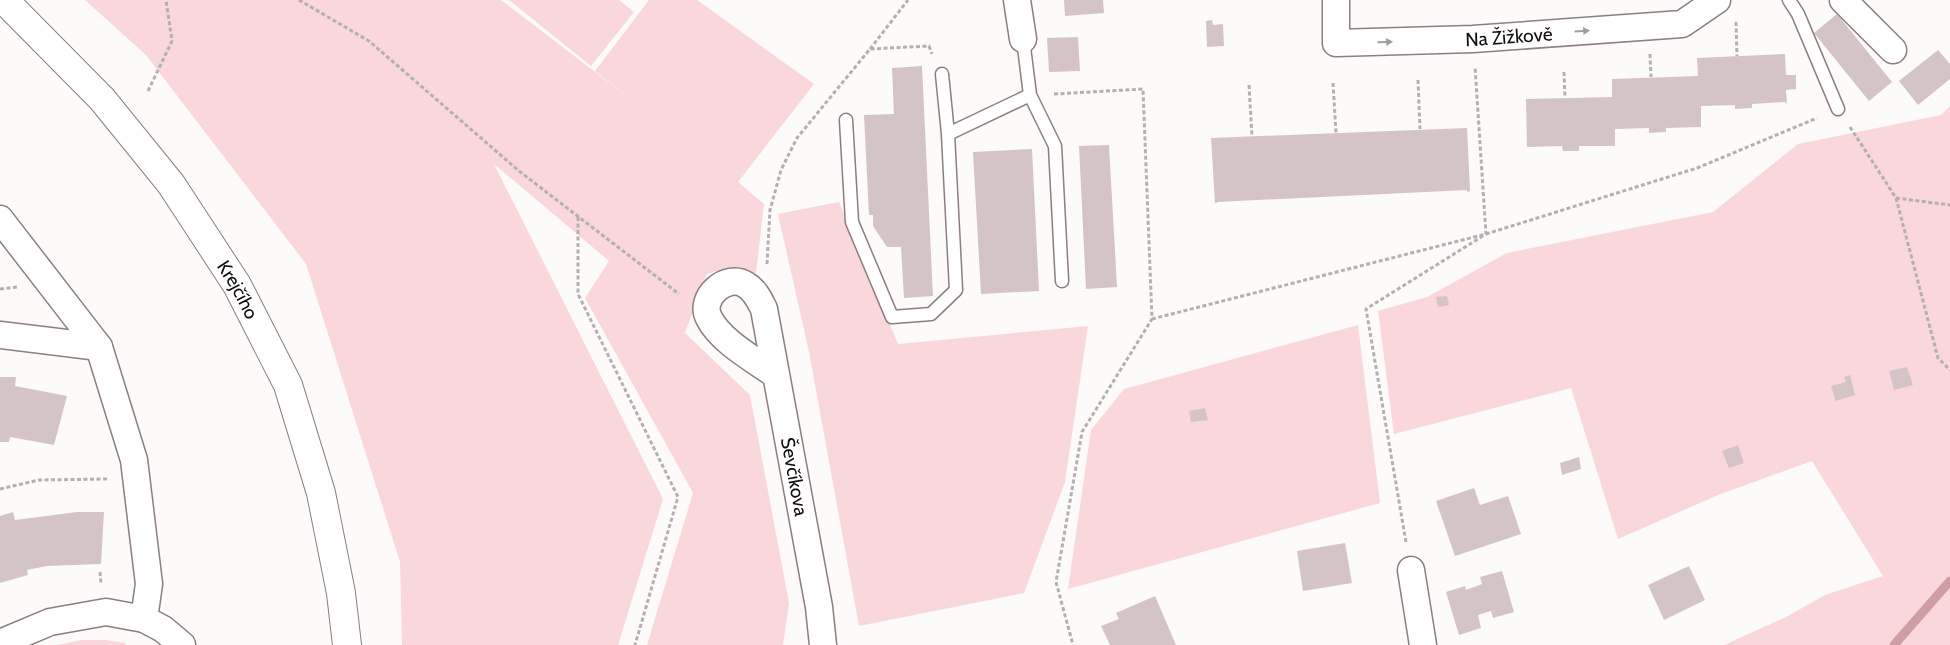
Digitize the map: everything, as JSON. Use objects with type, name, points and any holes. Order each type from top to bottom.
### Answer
[{"type":"street","name":"Krejčího","points":[[4,0],[102,98],[171,184],[237,284],[288,384],[318,484],[341,593],[347,645]]},
{"type":"street","points":[[1017,0],[1023,39]]},
{"type":"street","name":"Na Žižkově","points":[[1336,0],[1336,43],[1473,39],[1682,24],[1726,7]]},
{"type":"street","points":[[1843,0],[1893,50]]},
{"type":"street","points":[[0,219],[99,347],[134,460],[149,584],[144,619]]},
{"type":"street","points":[[764,309],[746,284],[735,281],[726,282],[712,294],[706,305],[707,316],[716,330],[776,375]]},
{"type":"street","name":"Ševčíkova","points":[[764,309],[818,607],[822,645]]},
{"type":"street","points":[[0,335],[99,347]]},
{"type":"street","points":[[1411,570],[1423,645]]},
{"type":"street","points":[[0,643],[50,622],[106,612],[144,619],[163,629],[182,645]]},
{"type":"lane","points":[[1789,0],[1798,14],[1838,109]]},
{"type":"lane","points":[[1023,39],[1030,95],[1055,146],[1062,281]]},
{"type":"lane","points":[[846,120],[852,222],[892,317],[932,314],[956,290],[948,134],[942,74]]},
{"type":"lane","points":[[948,134],[1030,95]]},
{"type":"path","points":[[148,91],[172,41],[166,0]]},
{"type":"path","points":[[299,0],[368,41],[519,170],[707,316]]},
{"type":"path","points":[[764,309],[770,210],[781,170],[797,138],[908,0]]},
{"type":"path","points":[[1726,7],[1736,56]]},
{"type":"path","points":[[1473,39],[1486,234]]},
{"type":"path","points":[[870,49],[929,46]]},
{"type":"path","points":[[1650,52],[1651,77]]},
{"type":"path","points":[[1564,72],[1566,98]]},
{"type":"path","points":[[1418,80],[1420,129]]},
{"type":"path","points":[[1333,83],[1336,133]]},
{"type":"path","points":[[1249,86],[1252,137]]},
{"type":"path","points":[[1030,95],[1142,89],[1152,319],[1082,432],[1056,582],[1073,645]]},
{"type":"path","points":[[1152,319],[1486,234],[1697,168],[1838,109],[1896,198],[1938,358],[1950,370]]},
{"type":"path","points":[[1896,198],[1950,205]]},
{"type":"path","points":[[578,216],[578,294],[678,497],[635,645]]},
{"type":"path","points":[[1411,570],[1366,309],[1486,234]]},
{"type":"path","points":[[0,489],[39,480],[111,479]]},
{"type":"shaded area","points":[[85,0],[501,0],[641,107],[595,71],[649,0],[697,0],[814,84],[738,182],[764,204],[756,273],[729,267],[707,274],[685,333],[750,395],[789,603],[783,645],[647,645],[693,493],[585,298],[609,261],[494,164],[663,499],[618,645],[402,645],[400,562],[306,264],[146,55]]},
{"type":"shaded area","points":[[509,0],[619,0],[634,12],[591,66]]},
{"type":"shaded area","points":[[1950,106],[1950,645],[1724,645],[1786,617],[1825,595],[1883,576],[1812,461],[1718,495],[1618,539],[1571,388],[1394,434],[1378,311],[1427,297],[1507,253],[1713,212],[1798,144],[1941,115]]},
{"type":"shaded area","points":[[839,202],[898,344],[1088,326],[1065,482],[1024,593],[859,626],[809,352],[778,214]]},
{"type":"shaded area","points":[[1358,325],[1380,503],[1068,589],[1091,430],[1124,389]]},
{"type":"shaded area","points":[[82,640],[105,640],[125,643],[126,645],[57,645]]},
{"type":"building","points":[[1064,0],[1103,0],[1104,13],[1065,16]]},
{"type":"building","points":[[1837,14],[1892,82],[1869,101],[1814,33]]},
{"type":"building","points":[[1212,20],[1213,25],[1223,24],[1224,46],[1207,47],[1206,21]]},
{"type":"building","points":[[1078,37],[1080,71],[1049,72],[1047,38]]},
{"type":"building","points":[[1938,50],[1950,64],[1950,79],[1918,105],[1899,81]]},
{"type":"building","points":[[1785,54],[1786,75],[1796,75],[1796,89],[1786,90],[1787,104],[1785,102],[1752,104],[1752,108],[1735,109],[1735,105],[1701,106],[1701,127],[1666,128],[1666,132],[1649,133],[1649,128],[1615,129],[1615,146],[1579,146],[1579,151],[1563,151],[1562,146],[1527,147],[1526,99],[1612,97],[1612,79],[1698,76],[1697,58]]},
{"type":"building","points":[[922,66],[933,296],[904,298],[901,247],[887,247],[873,226],[873,215],[869,215],[864,115],[894,114],[892,68]]},
{"type":"building","points":[[1467,128],[1470,191],[1467,192],[1467,190],[1215,203],[1211,138]]},
{"type":"building","points":[[1109,145],[1117,287],[1086,289],[1079,146]]},
{"type":"building","points":[[1032,149],[1039,291],[981,294],[973,152]]},
{"type":"building","points":[[1447,296],[1449,305],[1438,307],[1436,297]]},
{"type":"building","points":[[1907,367],[1913,385],[1894,390],[1889,371]]},
{"type":"building","points":[[1850,375],[1855,395],[1836,401],[1831,386],[1846,382],[1844,377]]},
{"type":"building","points":[[0,377],[16,377],[15,386],[67,396],[54,445],[10,437],[9,442],[0,442]]},
{"type":"building","points":[[1205,408],[1208,420],[1191,422],[1189,411]]},
{"type":"building","points":[[1738,445],[1744,463],[1729,468],[1722,451]]},
{"type":"building","points":[[1579,457],[1581,469],[1562,475],[1560,463]]},
{"type":"building","points":[[1474,488],[1480,505],[1508,496],[1521,534],[1455,556],[1436,501]]},
{"type":"building","points":[[13,512],[15,520],[77,512],[104,512],[101,564],[47,566],[27,570],[28,575],[0,583],[0,516]]},
{"type":"building","points":[[1345,543],[1352,583],[1303,591],[1297,551]]},
{"type":"building","points":[[1689,566],[1705,600],[1664,620],[1648,585]]},
{"type":"building","points":[[1502,571],[1514,612],[1493,618],[1491,611],[1478,615],[1481,628],[1459,635],[1446,592],[1465,586],[1466,590],[1482,584],[1480,577]]},
{"type":"building","points":[[1155,596],[1176,645],[1110,645],[1101,626],[1119,619],[1116,613]]},
{"type":"waterway","points":[[1894,645],[1950,581]]}]
